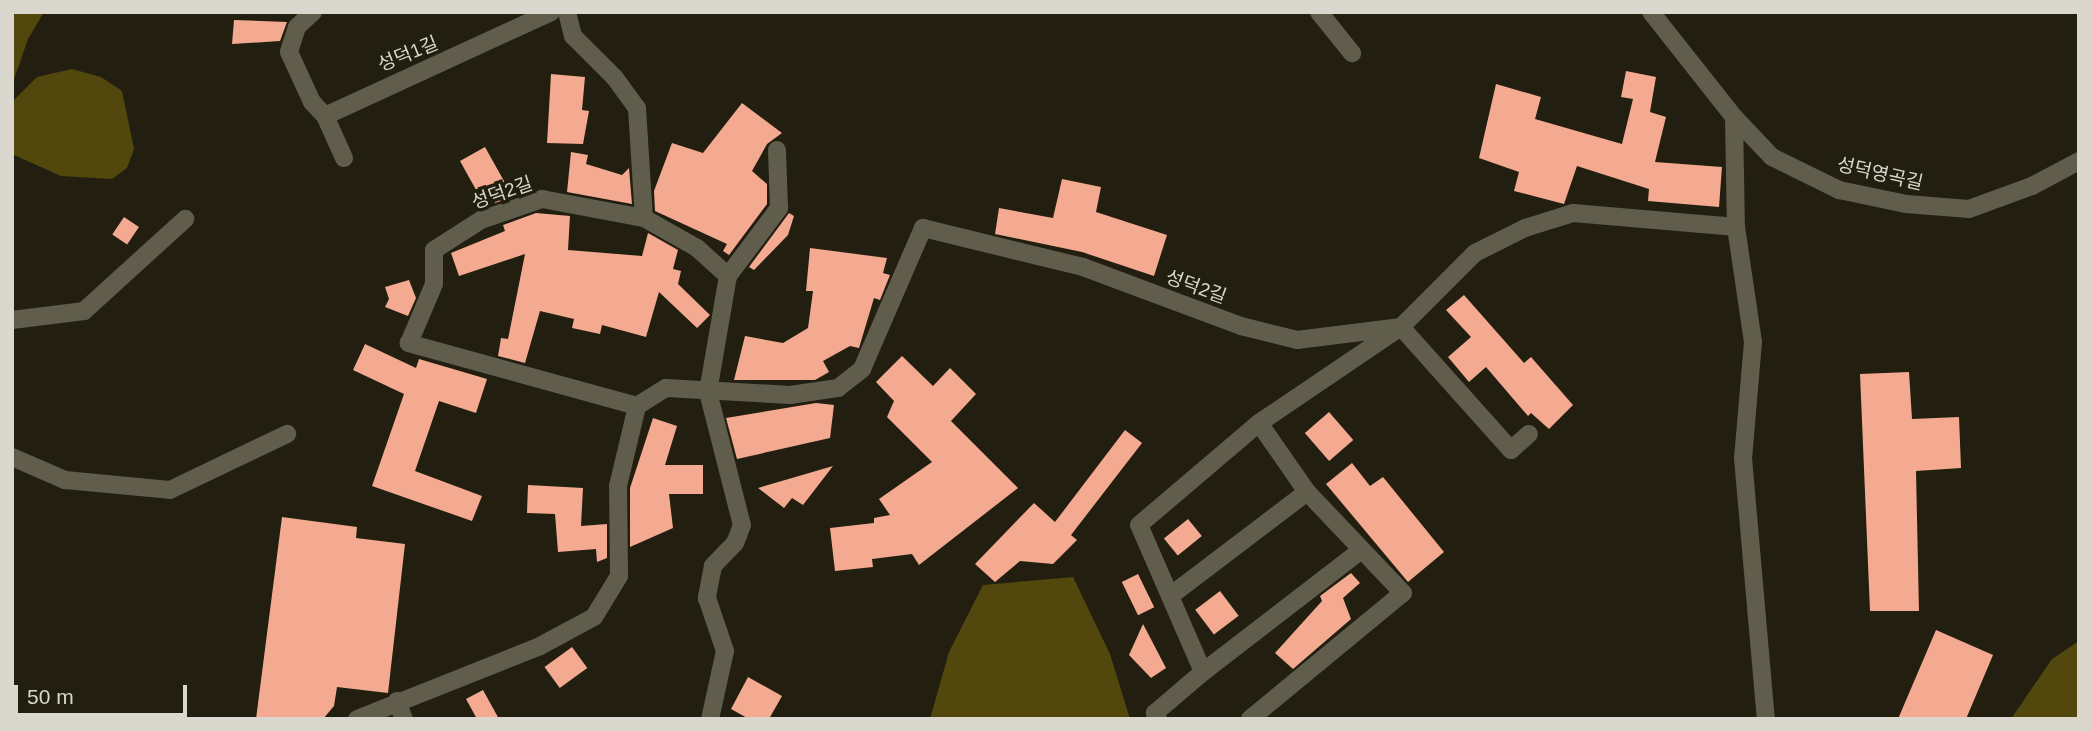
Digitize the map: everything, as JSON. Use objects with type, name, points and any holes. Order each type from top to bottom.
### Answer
[{"type":"street","points":[[313,12],[297,27],[289,52],[312,102],[325,116],[344,159]]},
{"type":"street","name":"성덕1길","points":[[325,116],[551,12]]},
{"type":"street","points":[[567,12],[573,36],[615,78],[637,108],[644,218]]},
{"type":"street","points":[[1319,12],[1352,52]]},
{"type":"street","name":"성덕영곡길","points":[[1651,12],[1734,117],[1772,157],[1839,190],[1906,204],[1969,209],[2032,186],[2079,161]]},
{"type":"street","points":[[1734,117],[1736,227],[1753,342],[1743,458],[1766,719]]},
{"type":"street","points":[[710,719],[724,651],[707,598],[713,566],[735,543],[742,525],[708,391],[727,276],[779,208],[777,150]]},
{"type":"street","name":"성덕2길","points":[[727,276],[697,248],[644,218],[542,199],[481,220],[434,250],[434,284],[409,343],[637,406],[666,388],[790,395],[838,388],[862,369],[923,228],[1083,267],[1241,326],[1297,340],[1401,327]]},
{"type":"street","points":[[1202,672],[1139,525],[1259,423],[1401,327],[1475,253],[1525,228],[1573,213],[1736,227]]},
{"type":"street","points":[[12,320],[84,311],[185,219]]},
{"type":"street","points":[[1401,327],[1511,450],[1530,434]]},
{"type":"street","points":[[357,719],[397,701],[477,673],[594,617],[619,576],[618,486],[637,406]]},
{"type":"street","points":[[1250,719],[1404,593],[1360,551],[1307,492],[1259,423]]},
{"type":"street","points":[[12,457],[65,480],[170,490],[287,435]]},
{"type":"street","points":[[1170,596],[1307,492]]},
{"type":"street","points":[[1158,719],[1155,713],[1202,672],[1360,551]]},
{"type":"street","points":[[389,719],[397,701]]},
{"type":"street","points":[[397,701],[404,719]]},
{"type":"shaded area","points":[[12,12],[44,12],[28,39],[12,85]]},
{"type":"shaded area","points":[[72,69],[101,77],[122,91],[134,149],[127,168],[112,179],[61,176],[14,155],[14,100],[37,77]]},
{"type":"shaded area","points":[[1073,577],[1110,654],[1130,719],[930,719],[949,652],[983,585]]},
{"type":"shaded area","points":[[2079,641],[2079,719],[2011,719],[2052,659]]},
{"type":"building","points":[[234,20],[287,22],[280,41],[232,44]]},
{"type":"building","points":[[1626,71],[1656,77],[1650,112],[1666,117],[1655,162],[1722,167],[1719,207],[1648,201],[1649,189],[1577,166],[1564,204],[1514,191],[1519,172],[1479,158],[1496,84],[1541,97],[1535,119],[1622,144],[1633,99],[1621,97]]},
{"type":"building","points":[[551,74],[585,77],[582,110],[589,111],[583,144],[547,143]]},
{"type":"building","points":[[742,103],[782,133],[767,144],[752,171],[767,184],[767,204],[729,255],[723,251],[727,244],[655,211],[654,191],[672,143],[703,153]]},
{"type":"building","points":[[485,147],[509,190],[524,185],[527,192],[495,203],[491,190],[480,197],[460,161]]},
{"type":"building","points":[[571,152],[588,155],[586,164],[622,175],[629,168],[632,204],[567,192]]},
{"type":"building","points":[[1062,179],[1101,187],[1096,212],[1167,235],[1154,276],[1082,252],[995,234],[999,208],[1053,218]]},
{"type":"building","points":[[536,213],[570,216],[568,250],[642,256],[648,233],[678,250],[673,269],[681,271],[678,284],[710,315],[697,328],[659,292],[646,337],[602,325],[600,334],[572,328],[574,319],[540,311],[525,363],[498,356],[501,338],[508,339],[525,254],[459,276],[451,253],[505,231],[503,225]]},
{"type":"building","points":[[789,213],[794,216],[788,235],[754,270],[749,267]]},
{"type":"building","points":[[124,217],[139,227],[127,244],[112,234]]},
{"type":"building","points":[[810,248],[887,258],[883,273],[890,275],[880,300],[874,298],[859,348],[850,346],[823,361],[829,372],[815,380],[734,380],[745,336],[783,343],[808,328],[813,291],[806,291]]},
{"type":"building","points":[[409,280],[416,298],[408,316],[385,307],[389,299],[385,287]]},
{"type":"building","points":[[1464,295],[1524,363],[1531,357],[1573,405],[1549,429],[1531,413],[1528,416],[1486,367],[1469,382],[1448,357],[1471,337],[1446,310]]},
{"type":"building","points":[[365,344],[416,368],[419,359],[487,379],[476,413],[439,401],[415,471],[482,496],[472,521],[372,486],[404,394],[353,370]]},
{"type":"building","points":[[902,356],[933,386],[950,368],[976,394],[951,421],[1018,488],[919,565],[912,554],[872,559],[873,567],[835,571],[830,528],[874,523],[874,518],[890,515],[879,499],[932,462],[887,417],[894,401],[876,382]]},
{"type":"building","points":[[1909,372],[1912,419],[1959,417],[1961,468],[1916,471],[1919,611],[1870,611],[1860,374]]},
{"type":"building","points":[[816,403],[834,405],[830,438],[737,459],[726,418]]},
{"type":"building","points":[[1329,412],[1353,440],[1329,461],[1305,433]]},
{"type":"building","points":[[653,418],[677,426],[665,465],[703,465],[703,494],[669,494],[673,528],[630,547],[630,488]]},
{"type":"building","points":[[1125,430],[1142,443],[1071,535],[1077,540],[1053,564],[1020,561],[995,582],[975,564],[1034,503],[1055,522]]},
{"type":"building","points":[[1352,463],[1370,486],[1383,477],[1444,552],[1408,582],[1326,484]]},
{"type":"building","points":[[833,466],[803,505],[792,498],[784,508],[758,488]]},
{"type":"building","points":[[528,485],[583,488],[581,526],[607,524],[607,558],[597,562],[596,549],[558,552],[555,514],[527,513]]},
{"type":"building","points":[[282,517],[357,527],[356,538],[405,544],[388,693],[337,687],[334,706],[323,719],[256,719]]},
{"type":"building","points":[[1188,519],[1202,536],[1178,556],[1164,539]]},
{"type":"building","points":[[1351,573],[1360,583],[1343,598],[1351,619],[1293,669],[1275,653],[1322,601],[1320,596]]},
{"type":"building","points":[[1138,574],[1154,607],[1138,615],[1122,582]]},
{"type":"building","points":[[1220,591],[1239,616],[1214,634],[1195,610]]},
{"type":"building","points":[[1143,624],[1166,668],[1151,678],[1129,655]]},
{"type":"building","points":[[1936,630],[1993,655],[1966,719],[1898,719]]},
{"type":"building","points":[[572,647],[587,668],[560,688],[544,667]]},
{"type":"building","points":[[748,677],[782,696],[769,719],[749,719],[731,709]]},
{"type":"building","points":[[483,690],[499,719],[477,719],[466,699]]}]
